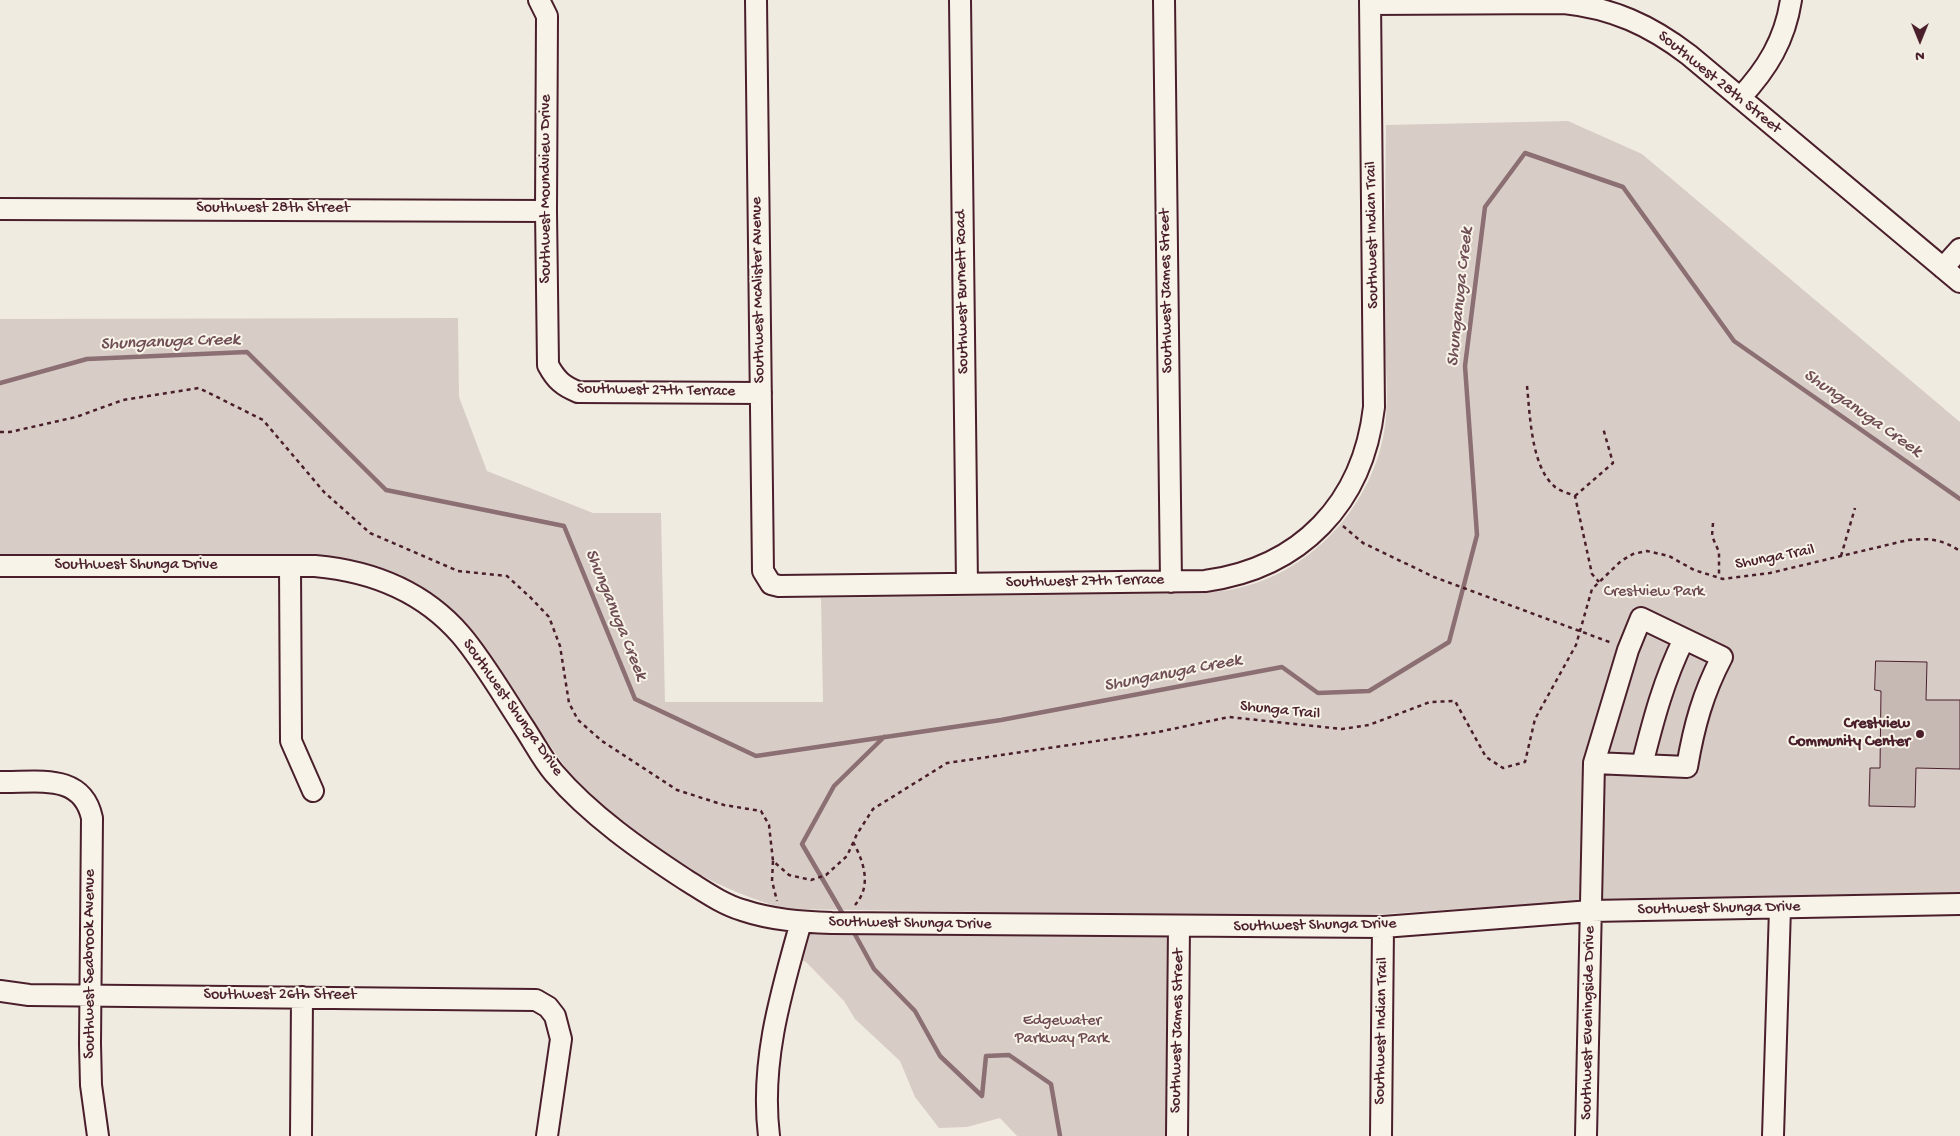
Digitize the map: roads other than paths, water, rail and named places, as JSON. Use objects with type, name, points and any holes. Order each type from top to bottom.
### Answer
[{"type":"street","name":"Southwest Moundview Drive","points":[[540,0],[547,16],[546,211],[548,365],[555,378]]},
{"type":"street","name":"Southwest McAlister Avenue","points":[[756,0],[763,571],[766,580]]},
{"type":"street","name":"Southwest Burnett Road","points":[[960,0],[966,584]]},
{"type":"street","name":"Southwest James Street","points":[[1164,0],[1171,582]]},
{"type":"street","points":[[1740,98],[1759,78],[1774,54],[1784,29],[1791,0]]},
{"type":"street","name":"Southwest 28th Street","points":[[1370,2],[1593,3],[1637,21],[1664,36],[1960,282]]},
{"type":"street","name":"Southwest Indian Trail","points":[[1360,468],[1372,427],[1374,407],[1370,2]]},
{"type":"street","name":"Southwest 28th Street","points":[[0,209],[546,211]]},
{"type":"street","points":[[1944,268],[1960,249]]},
{"type":"street","name":"Southwest 27th Terrace","points":[[555,378],[565,387],[578,392],[760,393]]},
{"type":"street","name":"Southwest 27th Terrace","points":[[766,580],[779,586],[1205,581],[1254,570],[1298,546],[1330,516],[1344,498],[1360,468]]},
{"type":"street","name":"Southwest Shunga Drive","points":[[0,566],[290,566],[340,568],[366,574],[393,584],[418,598],[441,615],[462,636],[554,773],[588,805],[663,864],[728,905],[771,918],[801,922],[1382,926],[1591,911],[1960,904]]},
{"type":"street","points":[[290,566],[292,741],[313,791]]},
{"type":"street","name":"Southwest Eveningside Drive","points":[[1586,1136],[1594,763],[1628,650],[1641,618],[1684,639]]},
{"type":"street","points":[[1594,763],[1687,767],[1692,737],[1706,689],[1722,657],[1684,639],[1672,662],[1660,696],[1642,765]]},
{"type":"street","name":"Southwest Seabrook Avenue","points":[[0,782],[57,783],[69,786],[82,795],[90,808],[92,818],[91,1085],[98,1136]]},
{"type":"street","points":[[1773,1136],[1780,908]]},
{"type":"street","points":[[769,1136],[767,1092],[772,1032],[801,922]]},
{"type":"street","name":"Southwest James Street","points":[[1177,1136],[1178,926]]},
{"type":"street","name":"Southwest Indian Trail","points":[[1381,1136],[1382,926]]},
{"type":"street","name":"Southwest 26th Street","points":[[0,991],[29,994],[90,995],[529,998],[542,1003],[555,1016],[561,1040],[547,1136]]},
{"type":"street","points":[[301,1136],[302,997]]},
{"type":"waterway","name":"Shunganuga Creek","points":[[0,383],[87,359],[247,352],[386,490],[564,526],[635,699],[756,756],[1001,720],[1282,667],[1318,693],[1369,691],[1449,642],[1477,535],[1465,366],[1485,207],[1525,153],[1623,187],[1734,341],[1960,499]]},
{"type":"waterway","points":[[844,916],[802,844],[834,786],[884,737]]},
{"type":"waterway","points":[[852,929],[874,969],[915,1011],[940,1056],[982,1096],[986,1056],[1009,1055],[1051,1084],[1060,1136]]},
{"type":"place","name":"Crestview Community Center","points":[[1920,734]]},
{"type":"park label","name":"Crestview Park","points":[[1654,593]]},
{"type":"park label","name":"Edgewater Parkway Park","points":[[1062,1031]]}]
